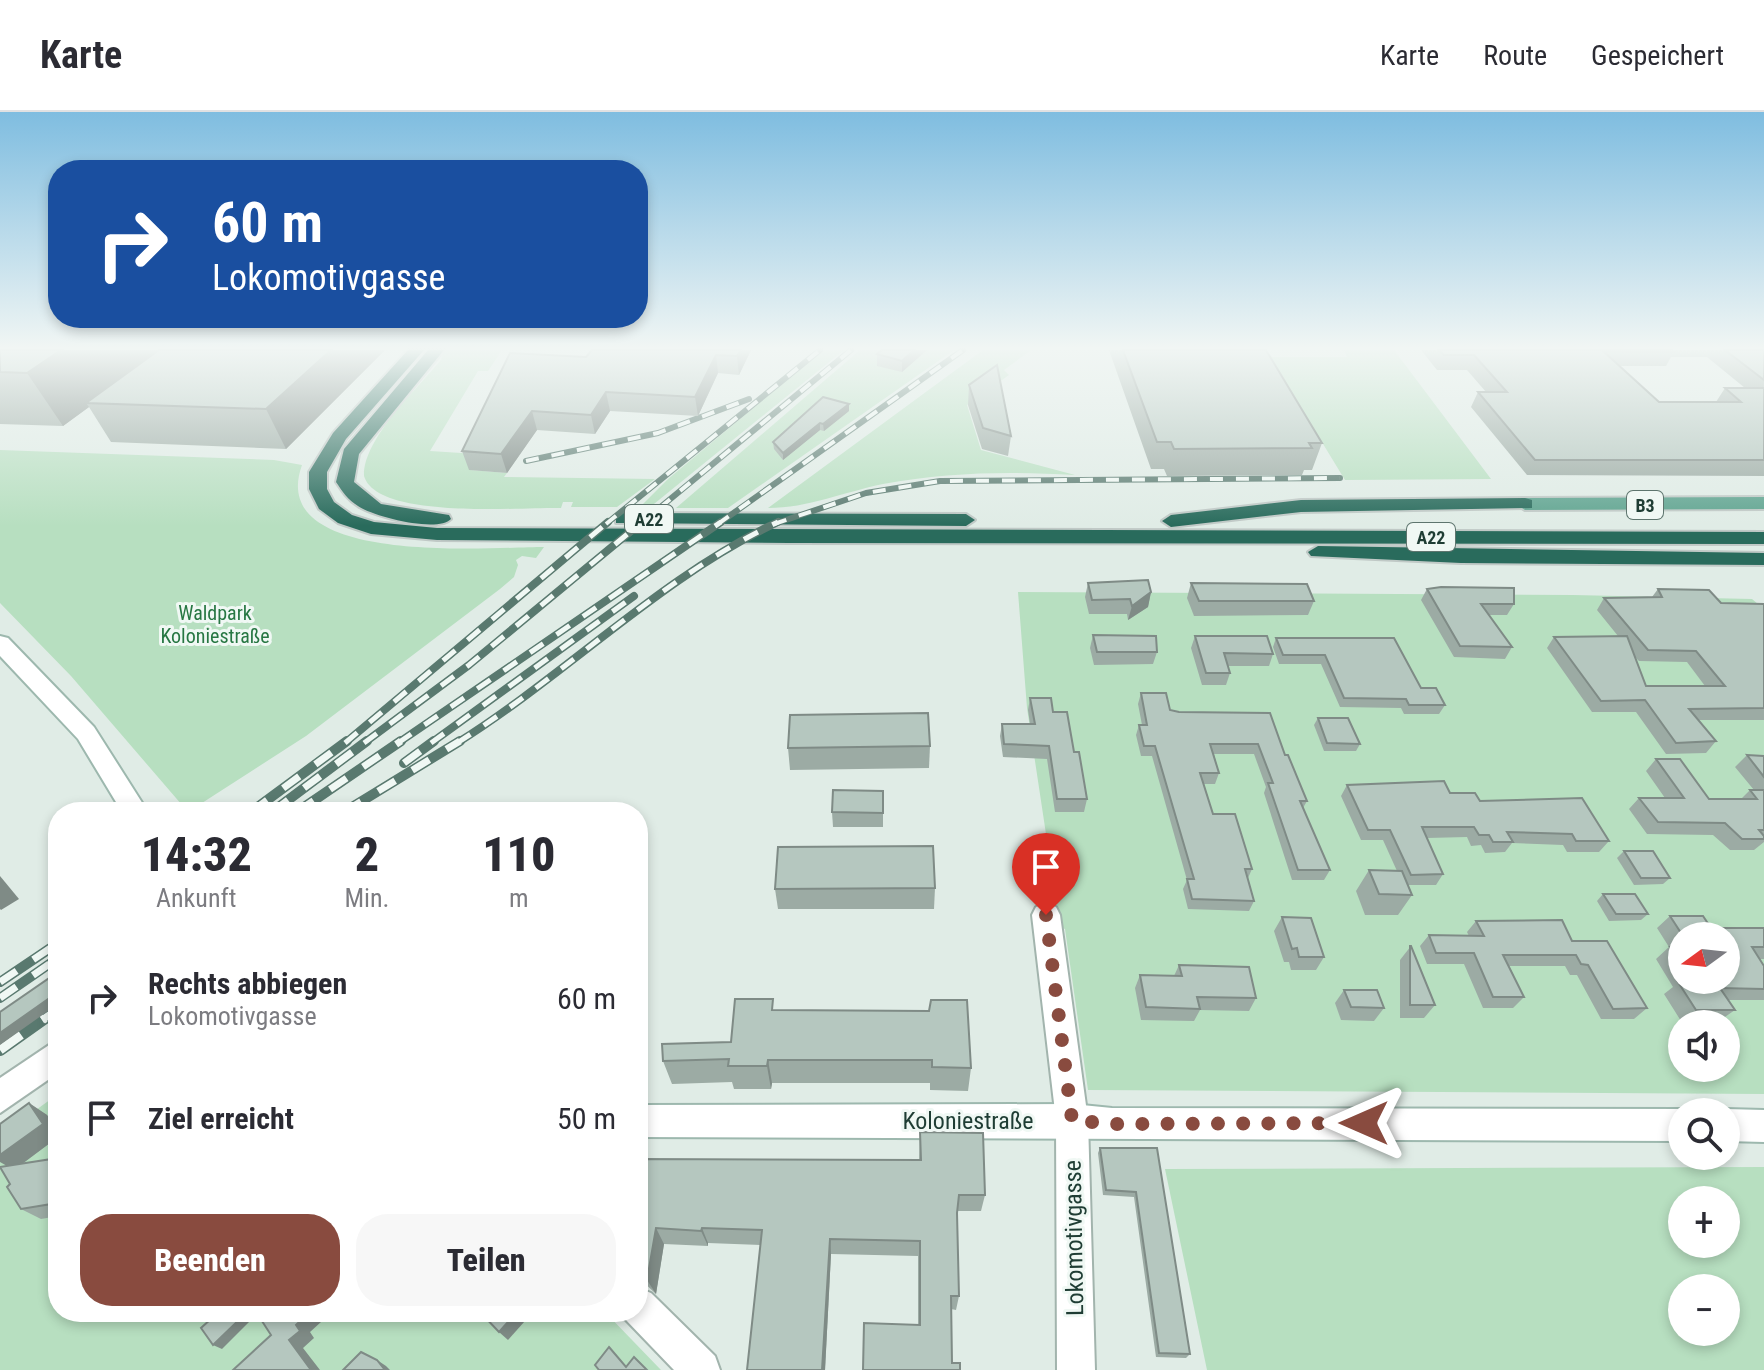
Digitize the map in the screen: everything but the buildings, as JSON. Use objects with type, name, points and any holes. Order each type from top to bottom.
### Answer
[{"type":"highway","name":"A22","points":[[364,409],[339,437],[318,472],[318,489],[326,505],[345,519],[371,528],[453,535],[1764,523]]},
{"type":"highway","name":"A22","points":[[387,409],[350,453],[345,482],[365,505],[413,517],[1764,538]]},
{"type":"highway","points":[[1168,529],[1301,506],[1525,504]]},
{"type":"highway","points":[[1168,529],[1237,546],[1389,555],[1764,559]]},
{"type":"main road","name":"B3","points":[[1525,504],[1764,503]]},
{"type":"street","points":[[0,643],[86,733],[129,802]]},
{"type":"street","name":"Lokomotivgasse","points":[[1046,915],[1072,1120],[1076,1370]]},
{"type":"street","points":[[0,1097],[48,1061]]},
{"type":"street","name":"Koloniestraße","points":[[648,1121],[1072,1120],[1112,1124],[1668,1125]]},
{"type":"street","points":[[1740,1125],[1764,1126]]},
{"type":"street","points":[[648,1316],[701,1370]]},
{"type":"green space","points":[[398,409],[455,409],[430,451],[477,454],[470,470],[507,473],[504,477],[655,479],[617,507],[571,507],[573,502],[563,502],[561,508],[452,508],[395,499],[375,490],[364,476],[372,446]]},
{"type":"green space","points":[[752,409],[772,409],[649,508],[639,508],[668,479]]},
{"type":"green space","points":[[792,409],[870,409],[728,508],[676,508]]},
{"type":"green space","points":[[903,409],[968,409],[981,450],[1075,475],[1003,473],[931,477],[883,484],[797,505],[768,508]]},
{"type":"green space","points":[[1302,409],[1438,409],[1491,479],[1345,480]]},
{"type":"green space","name":"Waldpark Koloniestraße","points":[[0,450],[274,460],[302,465],[300,498],[317,521],[348,536],[434,548],[544,547],[536,558],[522,556],[516,560],[518,565],[514,577],[500,589],[306,736],[204,802],[179,802],[71,676],[0,603]]},
{"type":"green space","points":[[1018,592],[1752,599],[1764,609],[1764,1094],[1088,1090],[1065,929],[1060,927],[1027,708]]},
{"type":"green space","points":[[48,1101],[48,1322],[615,1322],[661,1370],[0,1370],[0,1136]]},
{"type":"green space","points":[[1668,1167],[1668,1170],[1740,1170],[1740,1167],[1764,1167],[1764,1370],[1207,1370],[1165,1169]]},
{"type":"railway","points":[[526,461],[658,433],[723,409]]},
{"type":"railway","points":[[606,524],[748,409]]},
{"type":"railway","points":[[640,524],[780,409]]},
{"type":"railway","points":[[718,524],[880,409]]},
{"type":"railway","points":[[774,524],[866,493],[940,481],[1340,478]]},
{"type":"railway","points":[[345,743],[608,522]]},
{"type":"railway","points":[[364,743],[469,665],[642,522]]},
{"type":"railway","points":[[398,743],[721,522]]},
{"type":"railway","points":[[774,524],[778,522]]},
{"type":"railway","points":[[457,743],[694,570],[774,524]]},
{"type":"railway","points":[[431,743],[634,596]]},
{"type":"railway","points":[[265,802],[347,741]]},
{"type":"railway","points":[[285,802],[367,741]]},
{"type":"railway","points":[[312,802],[401,741]]},
{"type":"railway","points":[[404,763],[434,741]]},
{"type":"railway","points":[[360,802],[460,741]]},
{"type":"railway","points":[[0,982],[48,950]]},
{"type":"railway","points":[[0,998],[48,965]]},
{"type":"railway","points":[[42,1020],[48,1016]]},
{"type":"railway","points":[[0,1050],[45,1018]]},
{"type":"route","points":[[1046,915],[1072,1120],[1112,1124],[1364,1123]]}]
